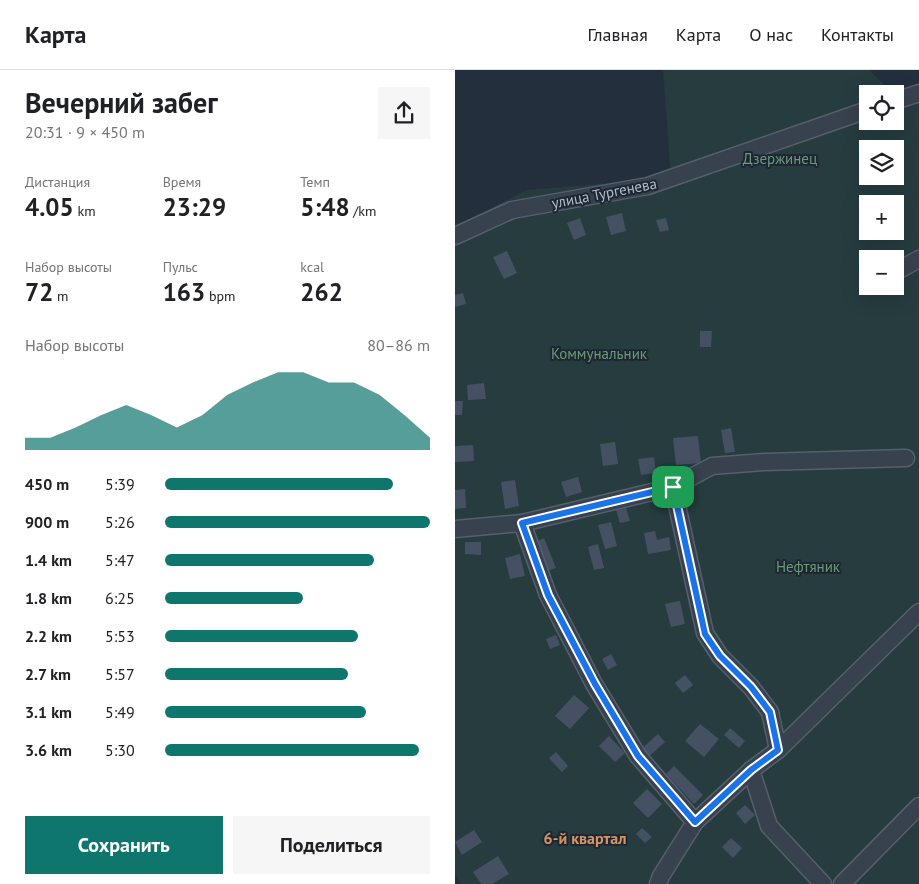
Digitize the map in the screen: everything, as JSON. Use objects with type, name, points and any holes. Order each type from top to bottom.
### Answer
[{"type":"street","points":[[904,98],[919,93]]},
{"type":"street","name":"улица Тургенева","points":[[455,236],[512,210],[648,186],[859,113]]},
{"type":"street","points":[[904,268],[919,260]]},
{"type":"street","points":[[455,529],[522,523],[673,487],[712,466],[764,462],[906,458]]},
{"type":"street","points":[[673,487],[705,634],[720,656],[751,687],[770,712],[778,750]]},
{"type":"street","points":[[522,523],[548,595],[595,684],[638,756],[695,822]]},
{"type":"street","points":[[658,884],[661,876],[695,822],[751,770],[778,750],[919,612]]},
{"type":"street","points":[[751,770],[769,826],[823,884]]},
{"type":"street","points":[[842,884],[919,806]]},
{"type":"green space","points":[[663,70],[869,70],[885,85],[859,85],[859,130],[904,130],[904,96],[919,100],[919,884],[461,884],[455,873],[455,226],[527,190],[671,178]]},
{"type":"building","points":[[622,213],[626,231],[611,235],[606,217]]},
{"type":"building","points":[[580,218],[586,235],[574,240],[567,223]]},
{"type":"building","points":[[666,218],[669,230],[660,232],[656,220]]},
{"type":"building","points":[[507,251],[517,273],[504,279],[493,257]]},
{"type":"building","points":[[463,293],[466,304],[455,307],[455,295]]},
{"type":"building","points":[[700,331],[712,331],[711,347],[700,347]]},
{"type":"building","points":[[484,383],[486,399],[468,400],[467,385]]},
{"type":"building","points":[[455,401],[463,401],[462,415],[455,415]]},
{"type":"building","points":[[731,428],[735,452],[725,453],[721,430]]},
{"type":"building","points":[[698,436],[701,463],[676,465],[673,438]]},
{"type":"building","points":[[615,442],[618,464],[603,466],[600,444]]},
{"type":"building","points":[[473,445],[474,461],[455,462],[455,446]]},
{"type":"building","points":[[654,457],[656,473],[641,475],[638,459]]},
{"type":"building","points":[[578,477],[582,492],[566,497],[561,482]]},
{"type":"building","points":[[515,480],[519,506],[505,509],[501,482]]},
{"type":"building","points":[[465,489],[466,508],[455,509],[455,490]]},
{"type":"building","points":[[626,508],[630,521],[620,523],[616,510]]},
{"type":"building","points":[[611,522],[617,546],[605,549],[598,525]]},
{"type":"building","points":[[655,531],[657,540],[669,537],[671,550],[648,554],[644,533]]},
{"type":"building","points":[[544,538],[556,568],[545,572],[533,543]]},
{"type":"building","points":[[465,542],[481,542],[481,555],[465,554]]},
{"type":"building","points":[[598,544],[604,568],[594,570],[588,547]]},
{"type":"building","points":[[520,554],[525,576],[510,579],[505,558]]},
{"type":"building","points":[[680,601],[685,624],[671,627],[665,604]]},
{"type":"building","points":[[556,635],[560,645],[550,649],[546,639]]},
{"type":"building","points":[[611,654],[617,665],[608,670],[602,659]]},
{"type":"building","points":[[685,675],[693,685],[683,693],[675,683]]},
{"type":"building","points":[[574,695],[589,708],[570,729],[555,716]]},
{"type":"building","points":[[700,724],[719,739],[704,757],[685,741]]},
{"type":"building","points":[[730,728],[745,741],[739,748],[724,735]]},
{"type":"building","points":[[658,734],[665,742],[646,759],[639,751]]},
{"type":"building","points":[[609,736],[625,753],[615,762],[599,746]]},
{"type":"building","points":[[556,752],[568,766],[562,772],[549,758]]},
{"type":"building","points":[[674,766],[703,795],[694,804],[666,774]]},
{"type":"building","points":[[647,789],[662,804],[648,818],[633,803]]},
{"type":"building","points":[[745,805],[755,815],[745,824],[736,813]]},
{"type":"building","points":[[642,828],[652,837],[645,843],[636,834]]},
{"type":"building","points":[[474,830],[482,842],[462,855],[455,842]]},
{"type":"building","points":[[731,838],[742,848],[733,858],[722,847]]},
{"type":"building","points":[[498,856],[509,874],[492,884],[481,884],[473,872]]},
{"type":"district","name":"6-й квартал","points":[[585,838]]},
{"type":"route","points":[[673,487],[705,634],[720,656],[751,687],[770,712],[778,750],[751,770],[695,822],[638,756],[595,684],[548,595],[522,523],[673,487]]},
{"type":"park label","name":"Дзержинец","points":[[780,158]]},
{"type":"park label","name":"Коммунальник","points":[[599,353]]},
{"type":"park label","name":"Нефтяник","points":[[808,566]]}]
